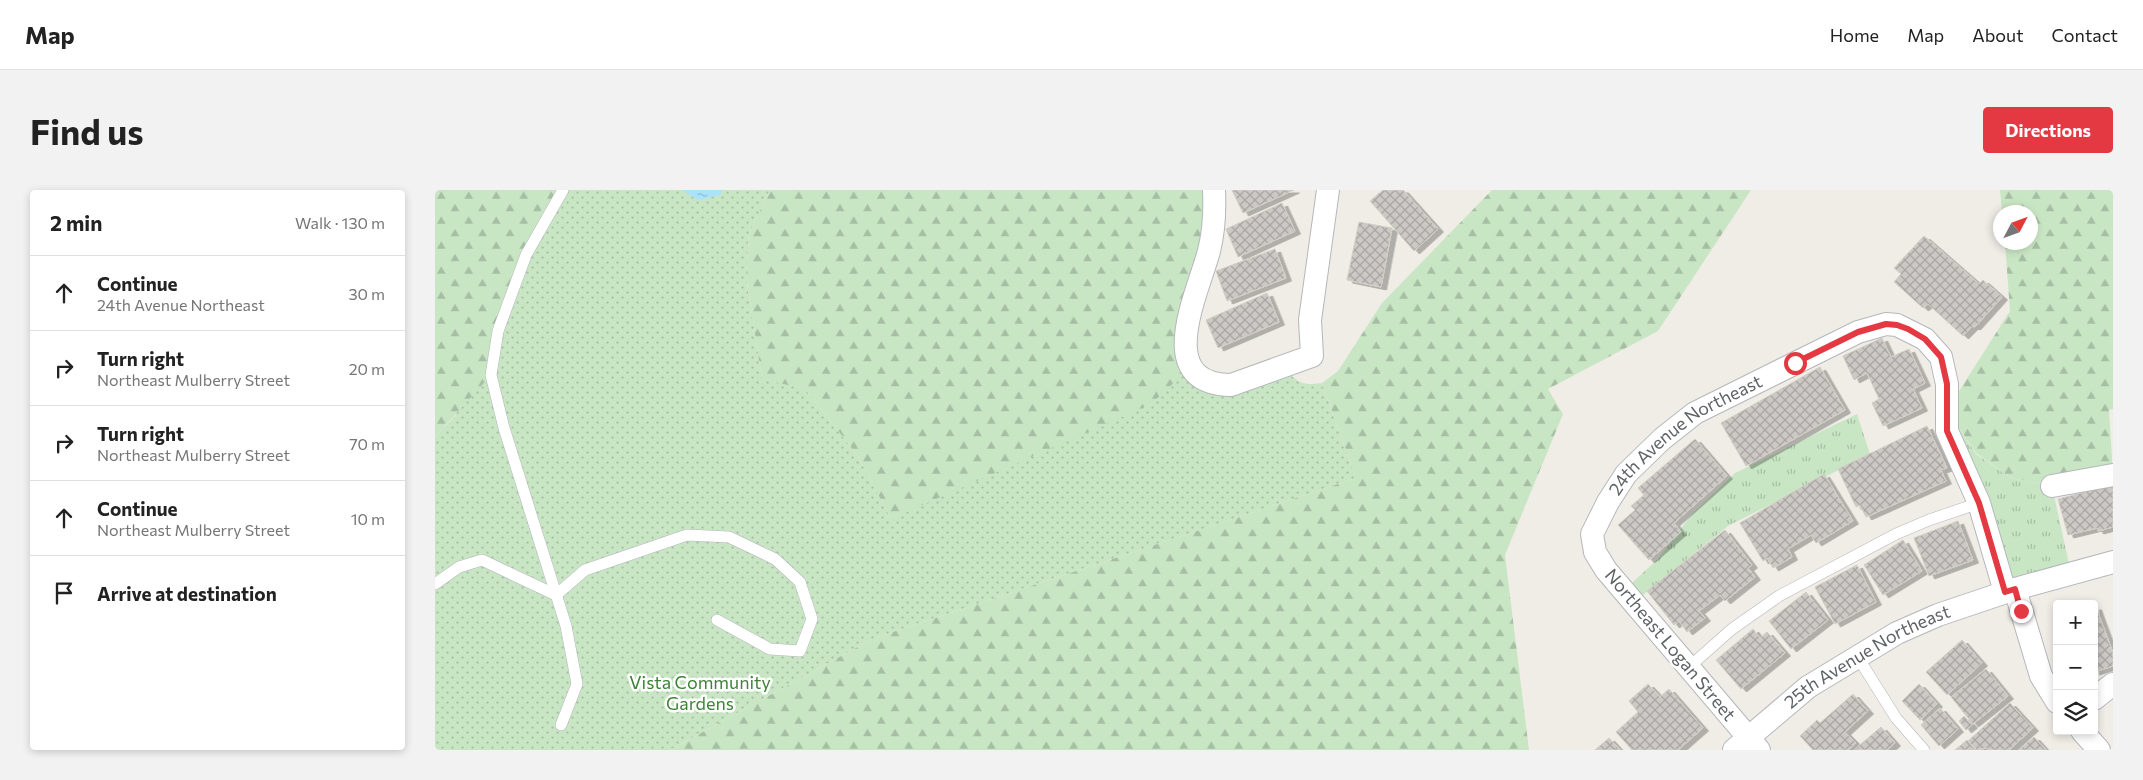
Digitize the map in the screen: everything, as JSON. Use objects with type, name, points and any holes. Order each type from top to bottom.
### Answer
[{"type":"street","points":[[1214,190],[1216,215],[1209,251],[1191,305],[1184,348],[1195,371],[1206,380],[1218,385],[1231,385],[1312,356],[1310,320],[1327,190]]},
{"type":"street","name":"24th Avenue Northeast","points":[[1592,534],[1608,502],[1626,474],[1662,439],[1695,413],[1858,332],[1886,324],[1908,329],[1925,339],[1941,357],[1947,384],[1947,431],[1979,503]]},
{"type":"street","points":[[2052,486],[2113,475]]},
{"type":"street","points":[[1979,503],[2041,676],[2053,696]]},
{"type":"street","name":"Northeast Logan Street","points":[[1592,534],[1595,552],[1606,570],[1688,668],[1747,746]]},
{"type":"street","name":"25th Avenue Northeast","points":[[1747,746],[1808,687],[1897,633],[1938,615],[2010,591],[2113,562]]},
{"type":"street","points":[[2098,696],[2113,684]]},
{"type":"street","points":[[2086,735],[2099,750]]},
{"type":"lane","points":[[561,725],[577,684],[566,626],[504,428],[491,375],[498,331],[525,255],[563,190]]},
{"type":"lane","points":[[1688,668],[1732,630],[1779,596],[1896,534],[1929,520],[1979,503]]},
{"type":"lane","points":[[556,595],[585,570],[687,534],[729,538],[775,559],[800,582],[812,619],[800,651],[770,649],[717,620]]},
{"type":"lane","points":[[435,584],[459,566],[482,560],[556,595]]},
{"type":"lane","points":[[1857,656],[1896,718],[1924,750]]},
{"type":"green space","points":[[435,190],[563,190],[525,255],[491,375],[435,437]]},
{"type":"green space","name":"Vista Community Gardens","points":[[563,190],[770,190],[749,234],[746,276],[762,378],[805,389],[858,456],[891,519],[1188,361],[1206,379],[1290,374],[1297,380],[1305,383],[1322,383],[1356,478],[872,639],[670,750],[435,750],[435,437],[455,416],[526,255]]},
{"type":"green space","points":[[770,190],[1214,190],[1188,361],[1180,377],[1151,404],[891,519],[858,456],[805,389],[762,379],[746,276],[749,234]]},
{"type":"green space","points":[[1492,190],[1751,190],[1658,331],[1548,389],[1563,414],[1505,555],[1529,750],[670,750],[872,639],[1356,478],[1322,383],[1338,371],[1382,303]]},
{"type":"green space","points":[[2000,190],[2113,190],[2113,409],[2109,410],[2113,475],[2052,486],[2011,478],[1976,453],[1947,410],[2010,311],[2006,250],[2038,250],[2038,205],[2001,205]]},
{"type":"green space","points":[[1947,410],[1976,454],[2011,478],[2052,486],[2071,573],[2015,589]]},
{"type":"green space","points":[[1857,414],[1870,454],[1728,526],[1633,603],[1623,591],[1658,559],[1692,514],[1735,473]]},
{"type":"water","points":[[682,190],[723,190],[720,195],[698,200]]},
{"type":"building","points":[[1232,190],[1294,190],[1243,213]]},
{"type":"building","points":[[1383,190],[1403,190],[1438,229],[1414,251],[1370,201]]},
{"type":"building","points":[[1282,203],[1295,231],[1238,257],[1226,229]]},
{"type":"building","points":[[1359,222],[1392,228],[1381,287],[1347,280]]},
{"type":"building","points":[[1924,236],[1979,284],[1983,280],[2002,297],[1975,327],[1973,326],[1963,336],[1928,304],[1923,308],[1894,282],[1901,274],[1894,268]]},
{"type":"building","points":[[1275,249],[1286,278],[1227,301],[1216,271]]},
{"type":"building","points":[[1267,293],[1279,322],[1218,348],[1206,320]]},
{"type":"building","points":[[1882,338],[1891,357],[1909,349],[1925,383],[1913,389],[1922,408],[1883,426],[1872,403],[1879,399],[1867,373],[1854,380],[1843,356]]},
{"type":"building","points":[[1820,367],[1845,410],[1746,466],[1721,423]]},
{"type":"building","points":[[1927,426],[1947,468],[1941,470],[1946,481],[1866,517],[1860,505],[1856,507],[1838,469]]},
{"type":"building","points":[[1695,439],[1727,476],[1674,523],[1681,532],[1649,560],[1618,525],[1635,510],[1631,506],[1644,495],[1638,488]]},
{"type":"building","points":[[1824,474],[1853,521],[1816,543],[1811,535],[1788,549],[1792,557],[1773,568],[1767,558],[1763,561],[1740,523]]},
{"type":"building","points":[[2113,485],[2113,527],[2098,531],[2097,528],[2068,535],[2058,499]]},
{"type":"building","points":[[1958,521],[1973,560],[1929,576],[1914,538]]},
{"type":"building","points":[[1725,530],[1752,565],[1748,568],[1755,577],[1725,601],[1720,595],[1699,611],[1705,618],[1687,632],[1679,621],[1674,625],[1647,591]]},
{"type":"building","points":[[1903,540],[1922,571],[1883,595],[1864,565]]},
{"type":"building","points":[[1857,565],[1876,602],[1835,624],[1815,587]]},
{"type":"building","points":[[1806,592],[1828,620],[1791,649],[1769,621]]},
{"type":"building","points":[[2098,612],[2113,653],[2113,666],[2098,671]]},
{"type":"building","points":[[1753,629],[1760,638],[1767,632],[1785,653],[1741,689],[1716,660]]},
{"type":"building","points":[[1962,640],[1982,663],[1947,695],[1926,672]]},
{"type":"building","points":[[1986,669],[2008,696],[1973,724],[1951,697]]},
{"type":"building","points":[[1648,684],[1660,697],[1669,689],[1703,728],[1678,750],[1632,750],[1616,732],[1638,712],[1629,701]]},
{"type":"building","points":[[1919,684],[1937,704],[1920,720],[1902,701]]},
{"type":"building","points":[[1853,694],[1868,711],[1845,732],[1856,743],[1848,750],[1813,750],[1800,736],[1817,720],[1820,723]]},
{"type":"building","points":[[2010,703],[2033,728],[2009,750],[1988,750],[1986,748],[1977,750],[1968,741]]},
{"type":"building","points":[[1940,708],[1958,729],[1939,746],[1921,725]]},
{"type":"building","points":[[1964,716],[1972,725],[1966,730],[1959,721]]},
{"type":"building","points":[[1881,727],[1895,743],[1887,750],[1854,750]]},
{"type":"building","points":[[2034,737],[2046,750],[2019,750]]},
{"type":"building","points":[[1609,738],[1620,750],[1595,750]]},
{"type":"building","points":[[1967,740],[1975,750],[1955,750]]},
{"type":"route","points":[[1795,363],[1858,332],[1886,324],[1908,329],[1925,339],[1941,357],[1947,384],[1947,431],[1979,503],[2005,592],[2015,589],[2021,611]]}]
